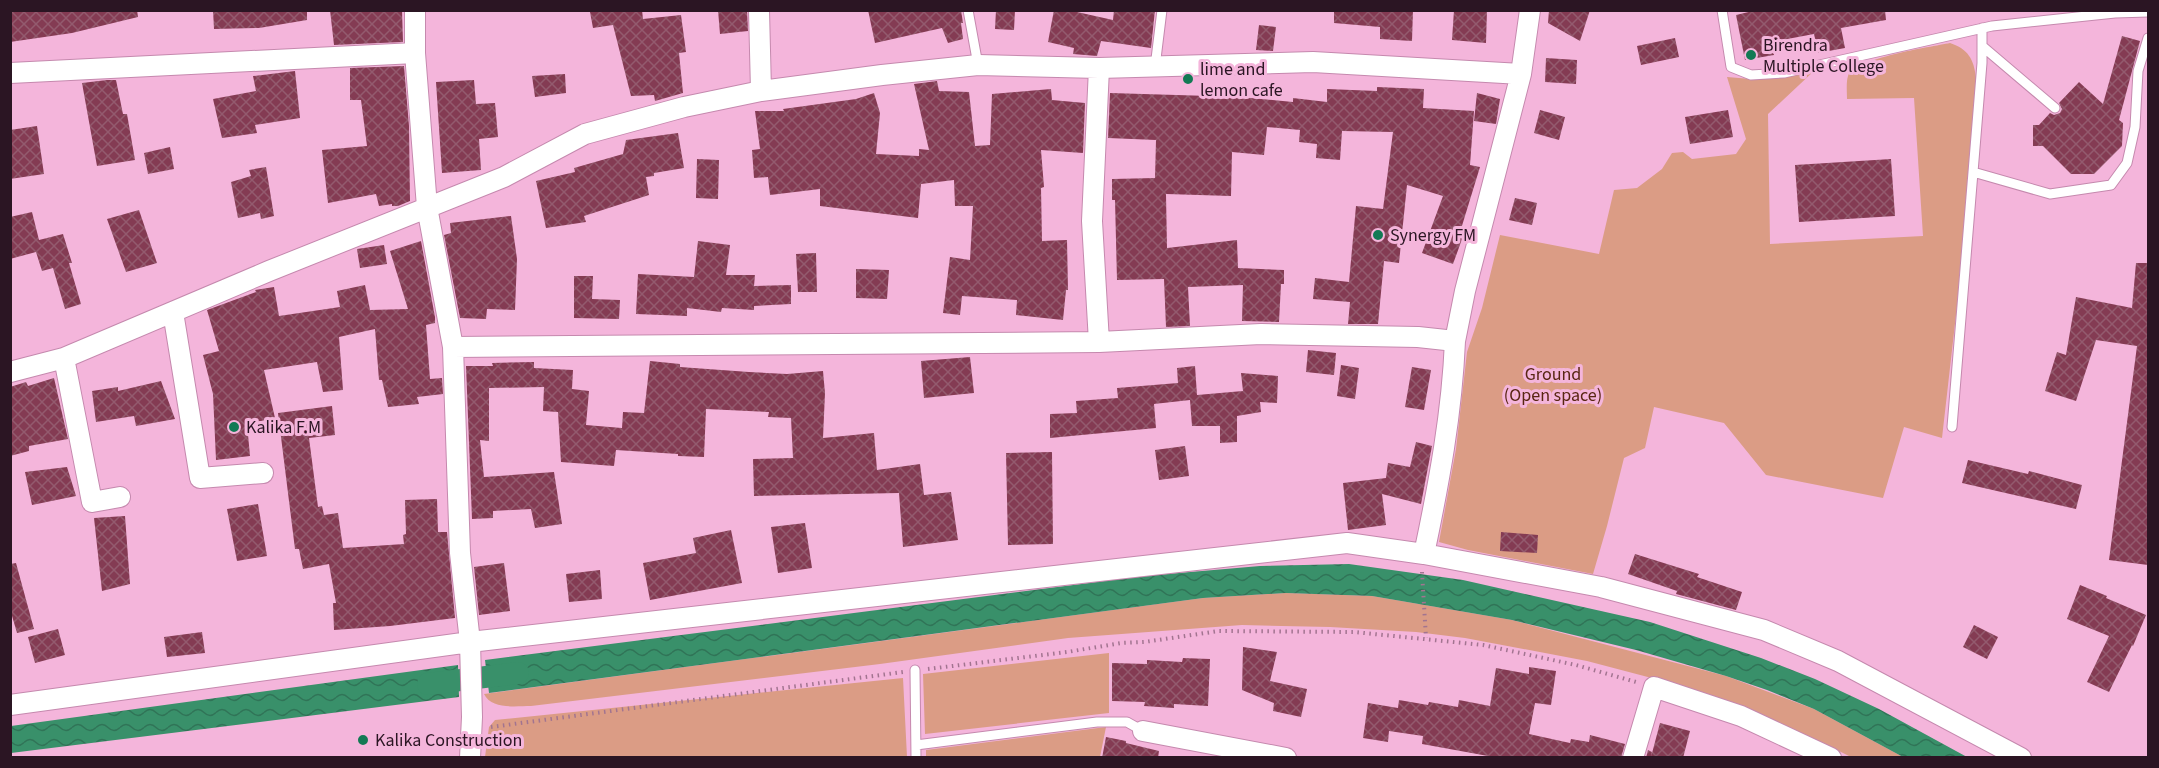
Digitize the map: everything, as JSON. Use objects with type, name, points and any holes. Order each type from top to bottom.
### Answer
[{"type":"street","points":[[415,10],[415,53],[427,207],[453,347],[460,553],[470,647],[472,724],[470,758]]},
{"type":"street","points":[[759,10],[760,91]]},
{"type":"street","points":[[1424,554],[1444,456],[1453,384],[1455,341],[1465,291],[1521,74],[1530,10]]},
{"type":"street","points":[[10,73],[415,53]]},
{"type":"street","points":[[10,372],[64,358],[504,177],[585,134],[684,106],[760,91],[978,65],[1099,68],[1312,63],[1521,74]]},
{"type":"street","points":[[1099,68],[1092,221],[1099,342]]},
{"type":"street","points":[[173,312],[200,478],[263,473]]},
{"type":"street","points":[[453,347],[1099,342],[1261,334],[1418,337],[1455,341]]},
{"type":"street","points":[[64,358],[92,502],[120,497]]},
{"type":"street","points":[[10,705],[470,647],[1347,543],[1424,554],[1601,587],[1764,630],[1838,661],[2021,758]]},
{"type":"street","points":[[1634,758],[1654,687],[1741,716],[1824,756]]},
{"type":"street","points":[[1143,732],[1286,758]]},
{"type":"lane","points":[[968,10],[978,65]]},
{"type":"lane","points":[[1155,67],[1162,10]]},
{"type":"lane","points":[[1722,10],[1731,67],[1750,75],[1784,73],[1982,28],[2115,13],[2148,12]]},
{"type":"lane","points":[[1952,427],[1973,172],[1982,28]]},
{"type":"lane","points":[[1973,172],[2050,194],[2111,185],[2127,163],[2135,127],[2138,71],[2148,38]]},
{"type":"lane","points":[[1982,46],[2055,108]]},
{"type":"lane","points":[[915,670],[916,758]]},
{"type":"lane","points":[[916,745],[1096,722],[1127,722],[1143,732]]},
{"type":"path","points":[[1424,554],[1421,569],[1426,639]]},
{"type":"path","points":[[472,724],[1067,652],[1219,631],[1354,632],[1483,645],[1576,665],[1654,687]]},
{"type":"green space","name":"Ground (Open space)","points":[[1950,43],[1961,48],[1969,56],[1974,65],[1976,78],[1957,306],[1942,438],[1904,427],[1883,498],[1766,475],[1724,423],[1654,407],[1645,448],[1624,458],[1593,574],[1468,550],[1439,542],[1456,449],[1467,352],[1482,308],[1500,235],[1599,254],[1614,190],[1637,188],[1662,169],[1672,153],[1683,152],[1692,159],[1736,154],[1746,139],[1727,77],[1751,79],[1815,70],[1768,114],[1770,244],[1923,236],[1914,98],[1847,99],[1847,78],[1854,70],[1878,59]]},
{"type":"green space","points":[[1286,593],[1372,596],[1512,620],[1726,676],[1814,709],[1903,757],[1851,757],[1827,745],[1663,681],[1587,661],[1465,638],[1416,632],[1330,627],[1242,625],[1068,638],[880,664],[531,706],[498,705],[484,694],[1203,598]]},
{"type":"green space","points":[[1109,653],[1109,713],[925,734],[923,674]]},
{"type":"green space","points":[[903,678],[907,757],[485,757],[489,727],[495,720]]},
{"type":"green space","points":[[1106,727],[1100,757],[926,757],[926,750]]},
{"type":"water","points":[[1349,564],[1463,580],[1650,622],[1761,658],[1815,679],[1879,709],[1967,757],[1903,757],[1814,709],[1767,690],[1636,650],[1512,620],[1372,596],[1286,593],[1203,598],[489,693],[485,660],[1144,576],[1260,566]]},
{"type":"water","points":[[458,665],[459,697],[11,753],[11,726]]},
{"type":"building","points":[[10,10],[137,10],[138,17],[72,33],[10,42]]},
{"type":"building","points":[[213,10],[307,10],[307,20],[259,28],[214,29]]},
{"type":"building","points":[[330,10],[402,10],[403,42],[334,45]]},
{"type":"building","points":[[642,10],[643,19],[681,15],[686,52],[679,53],[683,93],[655,101],[654,95],[631,96],[613,25],[593,28],[590,12]]},
{"type":"building","points":[[718,10],[747,10],[748,31],[720,34]]},
{"type":"building","points":[[868,10],[961,10],[963,39],[948,43],[942,28],[875,43]]},
{"type":"building","points":[[996,10],[1015,10],[1014,30],[995,29]]},
{"type":"building","points":[[1054,10],[1068,10],[1113,20],[1114,10],[1155,10],[1151,48],[1101,41],[1097,56],[1073,54],[1074,48],[1048,42]]},
{"type":"building","points":[[1334,10],[1413,10],[1412,41],[1380,39],[1380,27],[1334,23]]},
{"type":"building","points":[[1454,10],[1487,10],[1486,43],[1452,40]]},
{"type":"building","points":[[1549,10],[1590,10],[1580,41],[1548,23]]},
{"type":"building","points":[[1757,10],[1885,10],[1886,20],[1841,28],[1845,48],[1818,53],[1814,34],[1771,42],[1774,55],[1745,60],[1736,15]]},
{"type":"building","points":[[1259,25],[1276,27],[1273,51],[1256,50]]},
{"type":"building","points":[[2122,36],[2140,41],[2119,120],[2123,123],[2122,146],[2094,174],[2071,174],[2043,146],[2033,146],[2033,125],[2039,125],[2050,113],[2054,115],[2060,113],[2062,109],[2059,103],[2079,82],[2103,104]]},
{"type":"building","points":[[1675,38],[1679,57],[1641,65],[1637,46]]},
{"type":"building","points":[[1546,58],[1577,60],[1576,84],[1545,82]]},
{"type":"building","points":[[404,66],[409,126],[410,201],[398,206],[392,206],[392,204],[379,206],[376,194],[328,203],[322,150],[367,146],[361,100],[350,100],[350,68]]},
{"type":"building","points":[[295,71],[300,118],[255,125],[257,133],[222,138],[213,99],[256,91],[253,76]]},
{"type":"building","points":[[565,74],[566,93],[535,97],[532,76]]},
{"type":"building","points":[[116,80],[123,114],[127,114],[135,160],[97,166],[82,83]]},
{"type":"building","points":[[474,80],[476,104],[495,103],[498,137],[479,139],[481,170],[442,173],[436,82]]},
{"type":"building","points":[[937,81],[939,91],[969,92],[975,146],[990,145],[992,94],[1051,89],[1052,100],[1085,103],[1083,153],[1041,150],[1044,187],[1041,188],[1042,241],[1067,240],[1068,290],[1066,290],[1063,320],[1016,315],[1017,300],[962,296],[960,315],[943,313],[950,257],[970,260],[973,206],[955,206],[954,180],[921,184],[918,218],[820,206],[820,189],[770,195],[768,177],[754,178],[752,150],[760,149],[755,111],[784,111],[783,109],[856,99],[874,93],[880,113],[876,154],[919,156],[919,149],[929,150],[914,84]]},
{"type":"building","points":[[1377,87],[1424,89],[1423,108],[1474,111],[1470,165],[1480,167],[1461,229],[1465,231],[1453,264],[1422,253],[1443,196],[1407,185],[1399,263],[1384,261],[1378,324],[1348,324],[1350,302],[1313,299],[1315,278],[1349,282],[1356,206],[1383,209],[1393,132],[1342,131],[1340,160],[1316,158],[1317,144],[1299,142],[1300,130],[1267,127],[1264,155],[1232,152],[1231,196],[1166,194],[1167,248],[1237,240],[1238,268],[1284,270],[1279,322],[1242,321],[1243,285],[1188,287],[1190,326],[1166,327],[1164,279],[1117,280],[1115,200],[1112,200],[1112,179],[1155,178],[1156,140],[1108,138],[1110,93],[1210,96],[1210,89],[1240,91],[1240,97],[1293,102],[1293,98],[1327,102],[1327,89],[1377,91]]},
{"type":"building","points":[[1477,93],[1500,99],[1496,124],[1474,121]]},
{"type":"building","points":[[1540,110],[1565,117],[1559,140],[1534,133]]},
{"type":"building","points":[[1728,110],[1733,137],[1690,144],[1685,117]]},
{"type":"building","points":[[37,126],[44,174],[10,179],[10,130]]},
{"type":"building","points":[[678,133],[684,168],[654,173],[654,176],[646,177],[649,195],[584,216],[586,222],[546,228],[536,181],[575,172],[574,168],[623,154],[626,140]]},
{"type":"building","points":[[170,147],[174,169],[148,174],[144,153]]},
{"type":"building","points":[[697,159],[719,160],[718,199],[696,198]]},
{"type":"building","points":[[1891,159],[1895,216],[1799,222],[1795,165]]},
{"type":"building","points":[[266,167],[274,216],[261,219],[260,213],[238,218],[231,182],[251,176],[249,170]]},
{"type":"building","points":[[1515,198],[1537,203],[1532,225],[1509,220]]},
{"type":"building","points":[[139,210],[157,263],[126,272],[107,219]]},
{"type":"building","points":[[32,212],[39,240],[63,234],[81,304],[65,309],[53,268],[42,271],[36,252],[10,259],[10,217]]},
{"type":"building","points":[[511,216],[517,259],[515,310],[487,309],[486,319],[460,318],[444,235],[451,233],[450,223]]},
{"type":"building","points":[[421,241],[435,317],[435,323],[426,325],[430,379],[442,378],[443,394],[417,397],[419,404],[388,407],[382,380],[379,380],[375,329],[339,337],[343,390],[323,392],[317,362],[264,370],[275,418],[247,424],[250,456],[216,460],[213,394],[203,355],[219,351],[207,310],[256,292],[255,290],[274,287],[279,316],[340,307],[337,291],[365,285],[370,310],[408,309],[390,251]]},
{"type":"building","points":[[698,241],[730,245],[726,275],[755,275],[754,286],[791,285],[791,304],[754,306],[754,310],[722,308],[721,312],[687,308],[687,316],[636,314],[638,274],[694,277]]},
{"type":"building","points":[[384,245],[387,264],[360,268],[357,249]]},
{"type":"building","points":[[816,253],[817,292],[798,292],[796,254]]},
{"type":"building","points":[[2136,263],[2148,263],[2148,565],[2109,560],[2137,346],[2096,340],[2076,401],[2045,391],[2057,352],[2066,355],[2076,297],[2132,308]]},
{"type":"building","points":[[856,269],[889,270],[887,299],[856,298]]},
{"type":"building","points":[[574,276],[593,276],[592,299],[620,300],[619,319],[574,318]]},
{"type":"building","points":[[1308,350],[1336,353],[1334,375],[1306,372]]},
{"type":"building","points":[[970,357],[974,393],[924,398],[921,361]]},
{"type":"building","points":[[650,361],[680,364],[680,367],[749,372],[787,374],[823,371],[825,393],[823,438],[874,433],[877,470],[920,464],[924,495],[951,492],[958,540],[903,547],[899,493],[754,496],[753,459],[793,458],[791,418],[768,417],[769,412],[706,409],[704,457],[616,450],[614,466],[561,462],[558,412],[543,411],[544,387],[489,388],[489,441],[480,440],[484,477],[554,472],[562,524],[535,528],[531,509],[493,511],[493,518],[472,519],[466,366],[534,362],[534,368],[573,370],[572,389],[589,391],[586,425],[622,428],[623,412],[644,413]]},
{"type":"building","points":[[1341,365],[1359,368],[1355,399],[1337,396]]},
{"type":"building","points":[[1195,366],[1197,395],[1243,391],[1241,373],[1278,376],[1277,403],[1260,402],[1261,412],[1237,416],[1237,442],[1220,443],[1220,426],[1192,426],[1190,400],[1154,404],[1156,428],[1050,438],[1050,414],[1077,413],[1076,401],[1118,398],[1117,388],[1178,383],[1177,368]]},
{"type":"building","points":[[1412,367],[1431,370],[1424,410],[1405,407]]},
{"type":"building","points":[[54,378],[68,439],[29,446],[29,451],[10,456],[10,387],[26,382],[28,386]]},
{"type":"building","points":[[161,381],[175,419],[136,426],[134,416],[96,422],[92,391],[118,387],[118,391]]},
{"type":"building","points":[[332,406],[335,435],[309,438],[318,507],[322,506],[324,515],[338,513],[343,548],[404,544],[405,500],[437,499],[438,532],[447,532],[455,618],[334,630],[333,603],[336,603],[329,564],[303,569],[299,549],[295,549],[278,413]]},
{"type":"building","points":[[1416,442],[1432,446],[1421,504],[1382,494],[1386,525],[1348,530],[1343,483],[1386,478],[1388,463],[1410,467]]},
{"type":"building","points":[[1185,446],[1189,476],[1159,480],[1155,450]]},
{"type":"building","points":[[1052,452],[1053,544],[1008,545],[1006,453]]},
{"type":"building","points":[[1968,460],[2028,474],[2029,471],[2082,485],[2076,509],[1962,483]]},
{"type":"building","points":[[67,467],[76,496],[32,505],[25,472]]},
{"type":"building","points":[[258,504],[267,556],[237,561],[227,509]]},
{"type":"building","points":[[125,516],[130,584],[102,591],[94,518]]},
{"type":"building","points":[[805,523],[812,568],[778,573],[771,527]]},
{"type":"building","points":[[731,530],[742,583],[650,600],[643,563],[696,553],[693,538]]},
{"type":"building","points":[[1501,532],[1538,535],[1537,553],[1500,551]]},
{"type":"building","points":[[1635,554],[1699,574],[1697,577],[1742,592],[1736,610],[1676,594],[1677,591],[1628,574]]},
{"type":"building","points":[[16,563],[34,629],[17,633],[10,609],[10,564]]},
{"type":"building","points":[[504,563],[510,611],[479,615],[474,567]]},
{"type":"building","points":[[600,570],[602,599],[569,602],[566,574]]},
{"type":"building","points":[[2080,585],[2146,615],[2109,692],[2087,682],[2109,636],[2067,619]]},
{"type":"building","points":[[1974,625],[1998,637],[1987,659],[1963,647]]},
{"type":"building","points":[[58,629],[65,655],[35,663],[28,637]]},
{"type":"building","points":[[202,632],[205,653],[167,657],[164,637]]},
{"type":"building","points":[[1243,647],[1277,652],[1270,681],[1307,689],[1301,717],[1273,711],[1274,703],[1242,690]]},
{"type":"building","points":[[1183,658],[1210,659],[1208,706],[1174,704],[1174,708],[1144,706],[1145,702],[1112,701],[1112,663],[1147,664],[1147,660],[1182,662]]},
{"type":"building","points":[[1529,667],[1556,671],[1551,705],[1535,703],[1529,734],[1570,743],[1571,739],[1589,742],[1590,735],[1625,744],[1621,758],[1499,758],[1422,744],[1423,736],[1389,731],[1388,742],[1363,738],[1368,703],[1398,708],[1399,700],[1458,707],[1459,700],[1490,706],[1496,668],[1529,674]]},
{"type":"building","points":[[1660,723],[1690,731],[1683,758],[1646,758],[1648,750],[1652,752],[1651,757]]},
{"type":"building","points":[[1106,737],[1159,751],[1158,758],[1102,758]]},
{"type":"waterway","points":[[428,684],[518,673]]},
{"type":"place","name":"Birendra Multiple College","points":[[1751,55]]},
{"type":"place","name":"lime and lemon cafe","points":[[1188,79]]},
{"type":"place","name":"Synergy FM","points":[[1378,235]]},
{"type":"place","name":"Kalika F.M","points":[[234,427]]},
{"type":"place","name":"Kalika Construction","points":[[363,740]]}]
